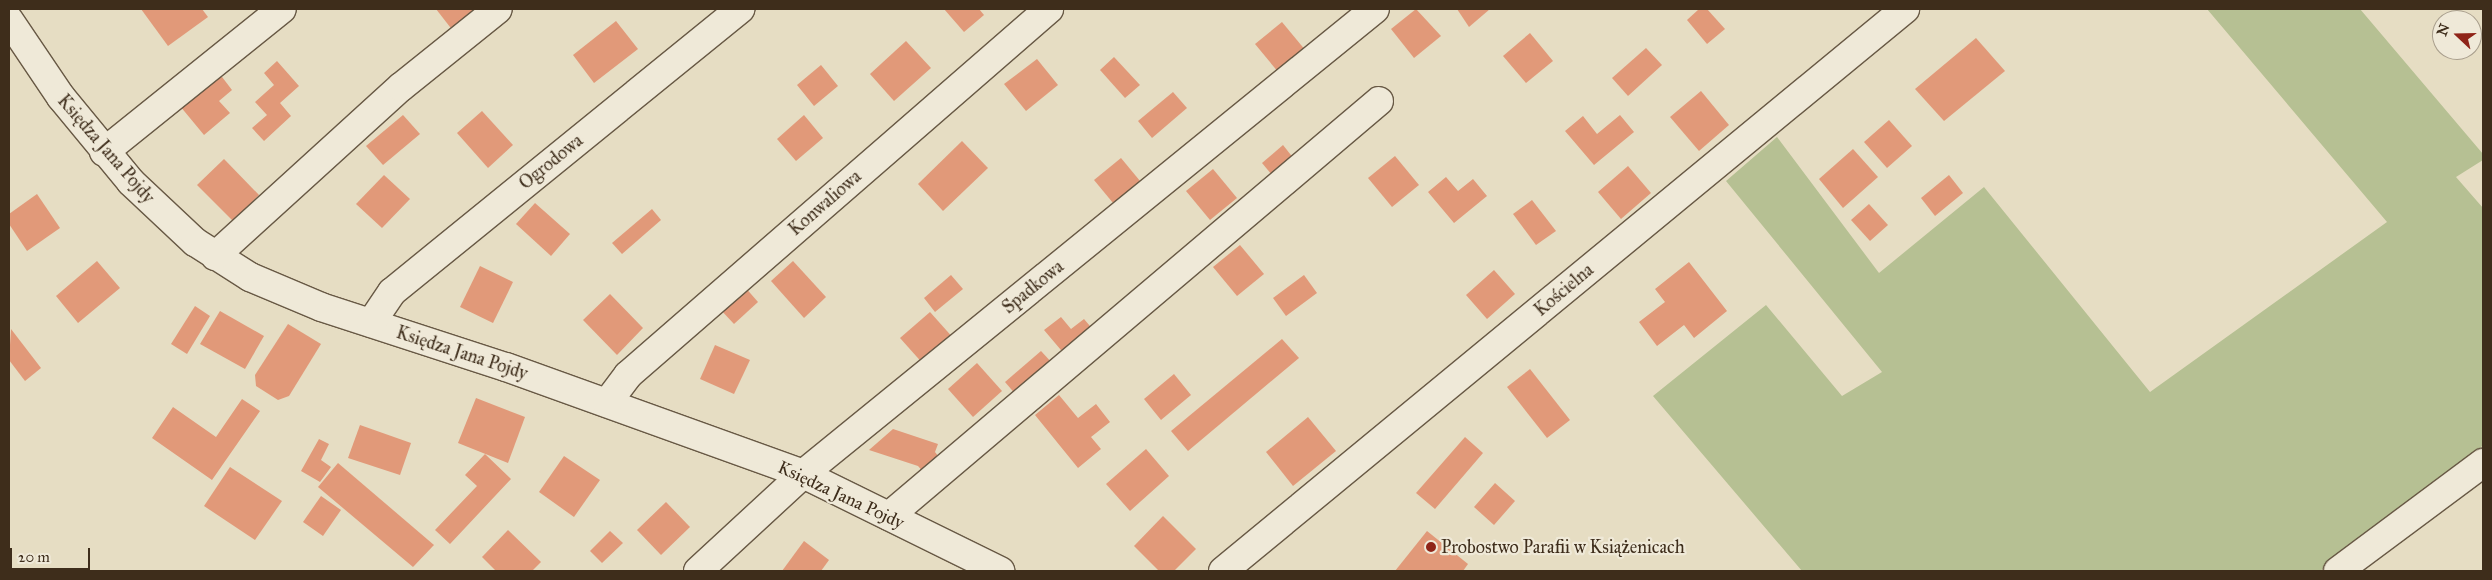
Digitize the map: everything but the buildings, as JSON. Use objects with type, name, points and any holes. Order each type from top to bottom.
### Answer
[{"type":"street","points":[[104,152],[282,9]]},
{"type":"street","points":[[215,256],[401,86],[498,9]]},
{"type":"street","name":"Ogrodowa","points":[[371,324],[392,292],[740,9]]},
{"type":"street","name":"Konwaliowa","points":[[607,402],[628,375],[1049,9]]},
{"type":"street","name":"Spadkowa","points":[[698,571],[803,474],[1375,9]]},
{"type":"street","name":"Kościelna","points":[[1223,571],[1905,9]]},
{"type":"street","name":"Księdza Jana Pojdy","points":[[10,24],[104,152],[157,209],[215,256],[272,288],[371,324],[607,402],[803,474],[1000,571]]},
{"type":"street","points":[[889,516],[1379,101]]},
{"type":"street","points":[[2338,571],[2483,463]]},
{"type":"green space","points":[[2207,9],[2360,9],[2483,154],[2483,160],[2456,177],[2483,208],[2483,445],[2459,470],[2320,571],[1802,571],[1653,396],[1766,305],[1842,396],[1882,372],[1726,181],[1777,137],[1879,273],[1984,187],[2150,392],[2387,222]]},
{"type":"place","name":"Probostwo Parafii w Książenicach","points":[[1431,547]]}]
